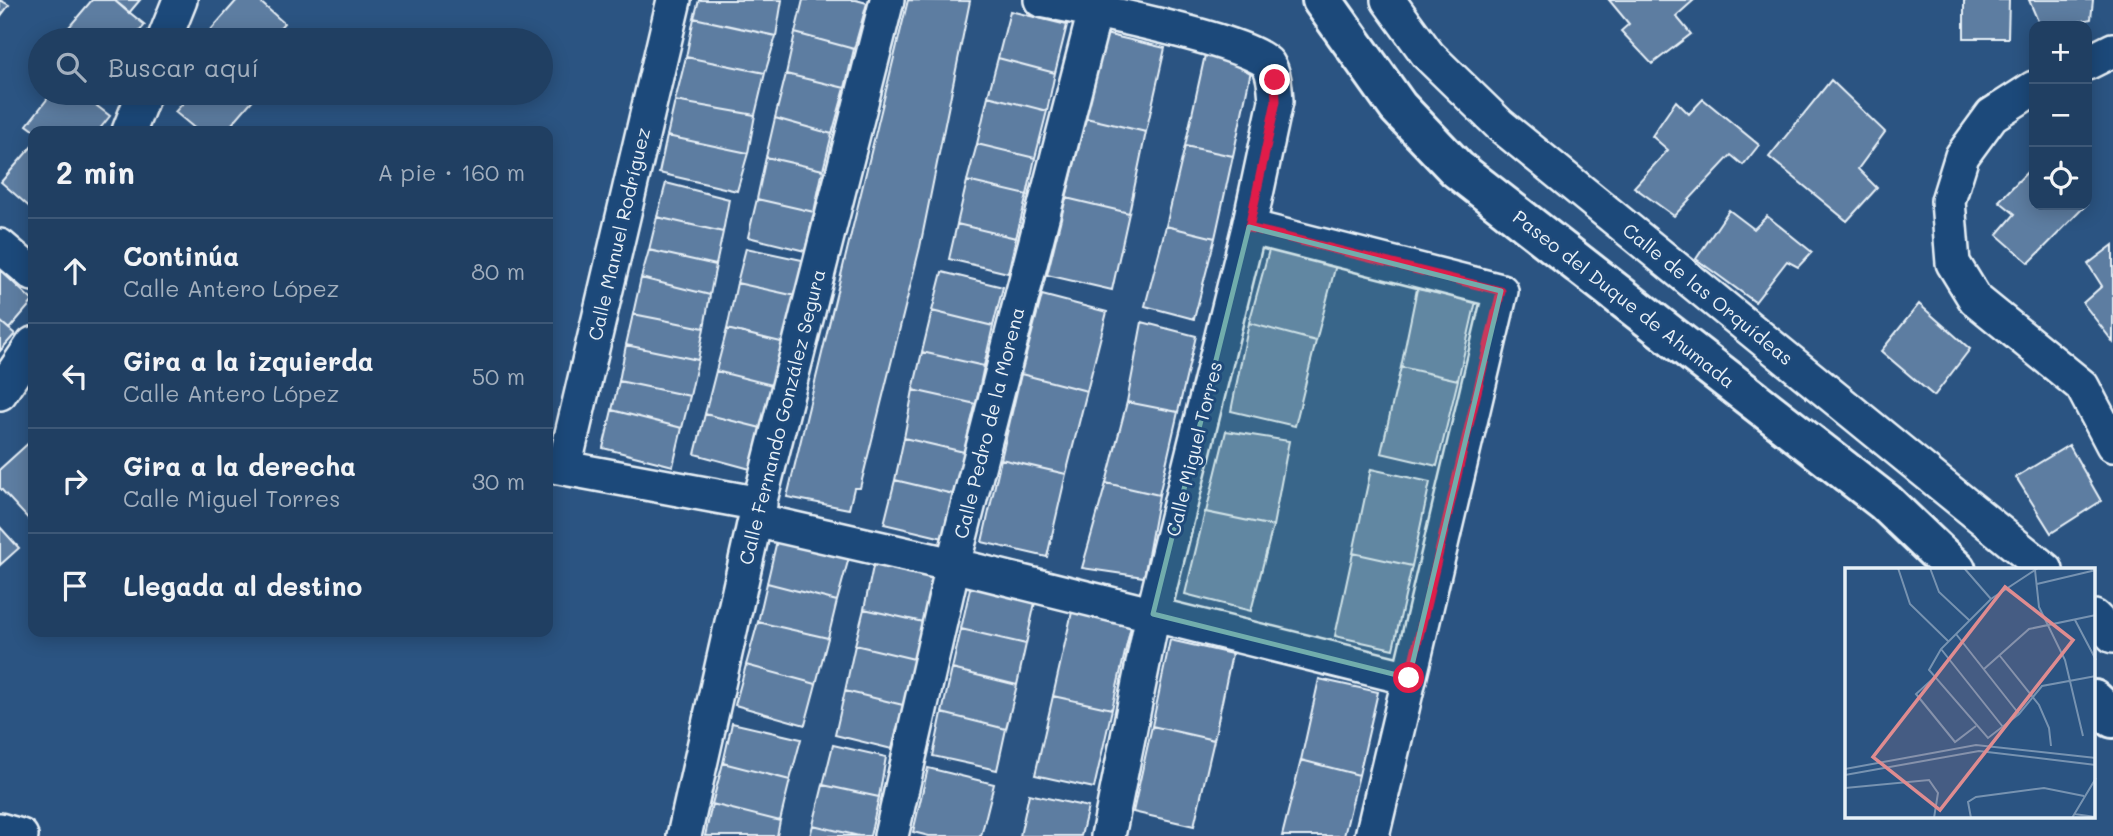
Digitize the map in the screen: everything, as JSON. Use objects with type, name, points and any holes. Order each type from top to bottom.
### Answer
[{"type":"main road","name":"Paseo del Duque de Ahumada","points":[[1322,0],[1398,107],[1457,169],[1885,502],[1954,568]]},
{"type":"main road","points":[[2096,702],[2113,718]]},
{"type":"street","points":[[169,28],[180,0]]},
{"type":"street","name":"Calle Manuel Rodríguez","points":[[556,467],[674,0]]},
{"type":"street","name":"Calle Fernando González Segura","points":[[684,836],[757,512],[887,0]]},
{"type":"street","points":[[1041,0],[1095,11]]},
{"type":"street","name":"Calle de las Orquídeas","points":[[1388,0],[1428,55],[1500,125],[2044,568]]},
{"type":"street","name":"Calle Miguel Torres","points":[[1095,11],[1250,52],[1267,63],[1275,80],[1276,101],[1249,228],[1153,614],[1108,836]]},
{"type":"street","name":"Calle Pedro de la Morena","points":[[891,836],[953,565],[1095,11]]},
{"type":"street","points":[[2092,60],[2113,50]]},
{"type":"street","points":[[2029,92],[1992,115],[1962,156],[1948,201],[1953,263],[1975,299],[2082,386],[2113,445]]},
{"type":"street","points":[[131,126],[139,105]]},
{"type":"street","points":[[1249,228],[1501,291],[1372,836]]},
{"type":"street","points":[[0,246],[28,270]]},
{"type":"street","points":[[0,393],[28,351]]},
{"type":"street","points":[[556,467],[757,512],[953,565],[1409,678]]},
{"type":"street","points":[[2096,619],[2113,636]]},
{"type":"street","points":[[0,830],[21,836]]},
{"type":"highlighted area","points":[[1249,227],[1501,291],[1409,678],[1153,614]]},
{"type":"building","points":[[0,0],[9,5],[0,17]]},
{"type":"building","points":[[92,0],[114,0],[145,25],[142,28],[68,28]]},
{"type":"building","points":[[114,0],[140,0],[129,13]]},
{"type":"building","points":[[237,0],[258,0],[284,23],[280,28],[212,28]]},
{"type":"building","points":[[699,0],[782,0],[776,36],[694,18]]},
{"type":"building","points":[[803,0],[856,0],[867,3],[854,49],[795,33]]},
{"type":"building","points":[[908,0],[970,1],[920,247],[860,488],[854,488],[849,509],[787,497]]},
{"type":"building","points":[[1609,0],[1694,0],[1676,16],[1691,34],[1652,64],[1621,31],[1629,24]]},
{"type":"building","points":[[1964,0],[2009,0],[2008,38],[1964,38]]},
{"type":"building","points":[[2029,0],[2093,0],[2091,19],[2038,21]]},
{"type":"building","points":[[1010,11],[1067,25],[1055,73],[998,58]]},
{"type":"building","points":[[694,18],[776,36],[765,73],[686,57]]},
{"type":"building","points":[[795,33],[854,49],[845,88],[786,74]]},
{"type":"building","points":[[1105,34],[1165,48],[1146,132],[1086,118]]},
{"type":"building","points":[[1205,55],[1252,66],[1233,156],[1185,146]]},
{"type":"building","points":[[686,57],[765,73],[755,115],[675,101]]},
{"type":"building","points":[[998,58],[1055,73],[1047,111],[988,96]]},
{"type":"building","points":[[786,74],[845,88],[832,134],[775,118]]},
{"type":"building","points":[[1831,80],[1885,132],[1858,169],[1877,188],[1847,221],[1769,157]]},
{"type":"building","points":[[988,96],[1047,111],[1035,158],[977,144]]},
{"type":"building","points":[[1703,99],[1759,145],[1743,165],[1731,155],[1674,216],[1634,187],[1668,150],[1652,136],[1676,101],[1689,114]]},
{"type":"building","points":[[675,101],[755,115],[748,153],[667,136]]},
{"type":"building","points":[[43,105],[96,105],[110,116],[102,126],[27,125]]},
{"type":"building","points":[[181,105],[248,105],[230,126],[192,126],[175,112]]},
{"type":"building","points":[[775,118],[832,134],[823,170],[766,157]]},
{"type":"building","points":[[1086,118],[1146,132],[1129,213],[1066,198]]},
{"type":"building","points":[[667,136],[748,153],[737,191],[659,173]]},
{"type":"building","points":[[977,144],[1035,158],[1027,195],[967,181]]},
{"type":"building","points":[[1185,146],[1233,156],[1215,238],[1166,226]]},
{"type":"building","points":[[28,151],[28,206],[1,182]]},
{"type":"building","points":[[766,157],[823,170],[814,212],[757,199]]},
{"type":"building","points":[[2029,170],[2029,210],[2081,210],[2029,263],[1997,235],[2015,214],[1999,201]]},
{"type":"building","points":[[967,181],[1027,195],[1016,238],[957,224]]},
{"type":"building","points":[[666,183],[729,199],[723,232],[657,217]]},
{"type":"building","points":[[1066,198],[1129,213],[1112,290],[1047,275]]},
{"type":"building","points":[[757,199],[814,212],[805,251],[748,237]]},
{"type":"building","points":[[1729,210],[1754,229],[1767,216],[1812,252],[1798,267],[1787,261],[1755,302],[1696,259]]},
{"type":"building","points":[[657,217],[723,232],[716,265],[649,250]]},
{"type":"building","points":[[957,224],[1016,238],[1008,273],[949,259]]},
{"type":"building","points":[[1166,226],[1215,238],[1194,319],[1145,306]]},
{"type":"building","points":[[1272,239],[1338,257],[1316,341],[1249,323]]},
{"type":"building","points":[[2113,245],[2113,342],[2083,303],[2102,286],[2088,264]]},
{"type":"building","points":[[746,248],[802,260],[796,296],[737,283]]},
{"type":"building","points":[[649,250],[716,265],[710,295],[641,278]]},
{"type":"building","points":[[0,270],[28,296],[28,307],[9,329],[0,321]]},
{"type":"building","points":[[942,272],[1003,287],[993,326],[932,311]]},
{"type":"building","points":[[641,278],[710,295],[704,328],[633,314]]},
{"type":"building","points":[[737,283],[796,296],[785,343],[727,329]]},
{"type":"building","points":[[1417,289],[1476,301],[1458,380],[1401,367]]},
{"type":"building","points":[[1042,295],[1107,312],[1087,391],[1021,374]]},
{"type":"building","points":[[1919,304],[1970,349],[1934,396],[1881,351]]},
{"type":"building","points":[[932,311],[993,326],[984,366],[922,352]]},
{"type":"building","points":[[633,314],[704,328],[698,360],[626,345]]},
{"type":"building","points":[[0,321],[15,334],[0,351]]},
{"type":"building","points":[[1142,322],[1196,336],[1178,412],[1127,402]]},
{"type":"building","points":[[1249,323],[1316,341],[1295,426],[1231,411]]},
{"type":"building","points":[[727,329],[785,343],[776,386],[716,371]]},
{"type":"building","points":[[626,345],[698,360],[690,396],[619,381]]},
{"type":"building","points":[[922,352],[984,366],[976,404],[913,390]]},
{"type":"building","points":[[1401,367],[1458,380],[1437,466],[1381,453]]},
{"type":"building","points":[[716,371],[776,386],[765,429],[705,414]]},
{"type":"building","points":[[1021,374],[1087,391],[1066,474],[1001,459]]},
{"type":"building","points":[[619,381],[690,396],[682,428],[612,410]]},
{"type":"building","points":[[913,390],[976,404],[964,452],[904,438]]},
{"type":"building","points":[[1127,402],[1178,412],[1159,495],[1106,483]]},
{"type":"building","points":[[612,410],[682,428],[673,466],[603,448]]},
{"type":"building","points":[[705,414],[765,429],[754,470],[695,454]]},
{"type":"building","points":[[1226,431],[1289,441],[1273,526],[1206,512]]},
{"type":"building","points":[[904,438],[964,452],[953,494],[895,480]]},
{"type":"building","points":[[28,444],[28,519],[0,488],[0,469]]},
{"type":"building","points":[[2069,445],[2101,501],[2051,533],[2016,477]]},
{"type":"building","points":[[1001,459],[1066,474],[1047,557],[982,542]]},
{"type":"building","points":[[1371,469],[1430,482],[1412,566],[1353,553]]},
{"type":"building","points":[[895,480],[953,494],[943,538],[884,524]]},
{"type":"building","points":[[1106,483],[1159,495],[1144,577],[1082,568]]},
{"type":"building","points":[[1205,512],[1273,526],[1251,611],[1185,594]]},
{"type":"building","points":[[0,527],[19,548],[0,565]]},
{"type":"building","points":[[778,536],[850,554],[837,601],[767,583]]},
{"type":"building","points":[[1353,553],[1412,566],[1393,649],[1335,636]]},
{"type":"building","points":[[874,562],[934,576],[923,622],[864,609]]},
{"type":"building","points":[[767,583],[837,601],[828,638],[758,622]]},
{"type":"building","points":[[971,584],[1036,598],[1026,644],[961,629]]},
{"type":"building","points":[[864,609],[923,622],[914,659],[855,645]]},
{"type":"building","points":[[1072,612],[1131,626],[1112,709],[1053,696]]},
{"type":"building","points":[[758,622],[828,638],[816,684],[746,665]]},
{"type":"building","points":[[961,629],[1026,644],[1017,685],[952,669]]},
{"type":"building","points":[[1170,640],[1232,654],[1214,740],[1152,726]]},
{"type":"building","points":[[855,645],[914,659],[903,705],[845,691]]},
{"type":"building","points":[[746,665],[816,684],[805,725],[735,705]]},
{"type":"building","points":[[952,669],[1017,685],[1006,729],[942,713]]},
{"type":"building","points":[[1319,679],[1378,692],[1359,775],[1301,760]]},
{"type":"building","points":[[845,691],[903,705],[892,749],[835,735]]},
{"type":"building","points":[[1053,696],[1112,709],[1094,788],[1035,775]]},
{"type":"building","points":[[942,713],[1006,729],[997,770],[933,756]]},
{"type":"building","points":[[732,723],[801,739],[790,780],[723,763]]},
{"type":"building","points":[[1152,726],[1214,740],[1194,826],[1133,812]]},
{"type":"building","points":[[833,745],[886,757],[879,797],[823,785]]},
{"type":"building","points":[[1301,760],[1359,775],[1344,836],[1282,836]]},
{"type":"building","points":[[723,763],[790,780],[780,821],[712,804]]},
{"type":"building","points":[[928,768],[994,784],[981,836],[929,836],[913,832]]},
{"type":"building","points":[[823,785],[879,797],[870,836],[813,825]]},
{"type":"building","points":[[1029,794],[1088,807],[1081,836],[1020,836]]},
{"type":"building","points":[[712,804],[780,821],[777,836],[705,836]]},
{"type":"building","points":[[813,825],[859,836],[810,836]]},
{"type":"route","points":[[1275,80],[1276,101],[1249,228],[1501,291],[1409,678]]}]
